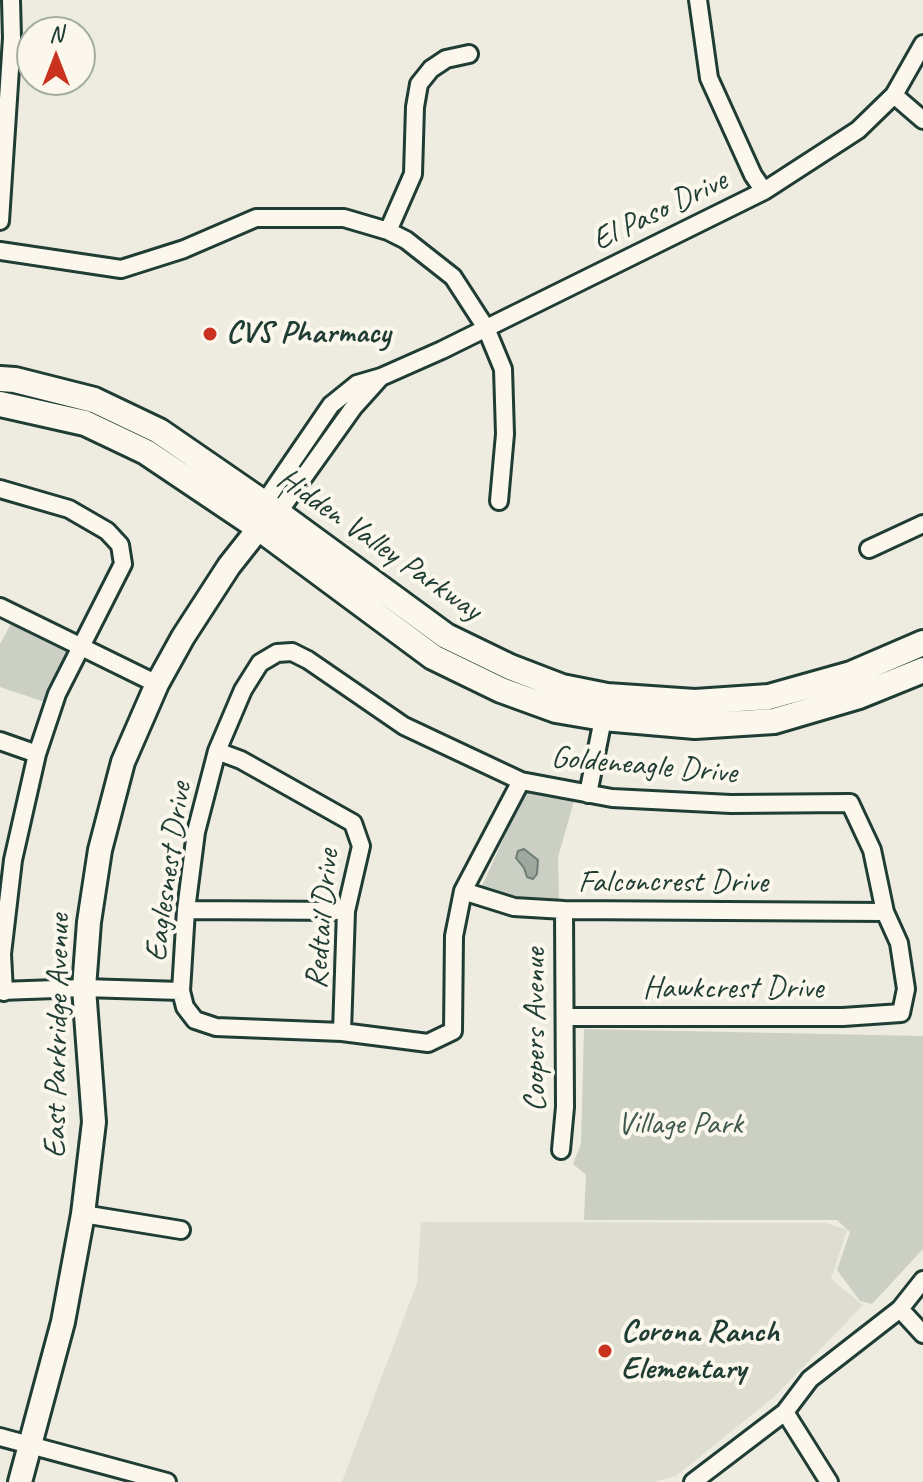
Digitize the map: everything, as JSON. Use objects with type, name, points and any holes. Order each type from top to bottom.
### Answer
[{"type":"main road","name":"Hidden Valley Parkway","points":[[0,379],[94,400],[159,431],[271,508],[446,636],[605,707]]},
{"type":"main road","name":"Hidden Valley Parkway","points":[[0,404],[71,419],[146,452],[259,528],[433,657],[501,690],[556,710],[769,697],[921,657]]},
{"type":"main road","name":"East Parkridge Avenue","points":[[20,1482],[63,1322],[83,1214],[94,1122],[84,988],[89,922],[100,850],[123,762],[157,684],[183,637],[271,508]]},
{"type":"street","points":[[0,221],[12,38],[11,0]]},
{"type":"street","points":[[698,0],[709,78],[753,175],[764,191]]},
{"type":"street","name":"El Paso Drive","points":[[271,508],[381,377],[764,191],[858,130],[894,95],[923,44]]},
{"type":"street","points":[[388,231],[413,174],[415,107],[419,84],[431,69],[446,59],[469,54]]},
{"type":"street","points":[[894,95],[923,120]]},
{"type":"street","points":[[0,251],[121,269],[184,249],[256,218],[344,218],[388,231],[406,240],[453,277],[486,328],[503,369],[505,434],[499,501]]},
{"type":"street","points":[[0,489],[69,509],[107,531],[120,545],[123,564],[57,694],[6,861],[2,992],[84,988],[181,991]]},
{"type":"street","points":[[869,549],[923,524]]},
{"type":"street","points":[[0,607],[157,684]]},
{"type":"street","name":"Goldeneagle Drive","points":[[277,653],[292,652],[308,660],[404,726],[521,781],[612,798],[731,804],[850,803],[872,850],[885,912]]},
{"type":"street","name":"Eaglesnest Drive","points":[[277,653],[260,663],[243,690],[217,751],[196,832],[186,910],[181,991],[185,1007],[195,1020],[216,1027],[342,1032]]},
{"type":"street","points":[[588,794],[605,707]]},
{"type":"street","points":[[0,741],[37,754]]},
{"type":"street","name":"Redtail Drive","points":[[217,751],[241,760],[353,823],[361,846],[346,911],[342,1032]]},
{"type":"street","points":[[342,1032],[428,1043],[453,1031],[454,936],[463,891],[521,781]]},
{"type":"street","name":"Falconcrest Drive","points":[[463,891],[514,907],[564,910],[885,912]]},
{"type":"street","points":[[186,910],[346,911]]},
{"type":"street","name":"Coopers Avenue","points":[[561,1150],[565,1107],[564,910]]},
{"type":"street","name":"Hawkcrest Drive","points":[[566,1017],[828,1017],[901,1013],[906,989],[899,943],[885,912]]},
{"type":"street","points":[[83,1214],[181,1230]]},
{"type":"street","points":[[693,1482],[785,1412],[810,1379],[900,1309],[923,1280]]},
{"type":"street","points":[[900,1309],[923,1334]]},
{"type":"street","points":[[785,1412],[829,1482]]},
{"type":"street","points":[[0,1437],[167,1482]]},
{"type":"shaded area","points":[[524,849],[538,860],[537,874],[533,879],[527,877],[516,858],[518,851]]},
{"type":"shaded area","name":"Corona Ranch Elementary","points":[[421,1222],[826,1223],[847,1230],[831,1279],[863,1305],[774,1397],[676,1476],[653,1482],[342,1482],[417,1283]]},
{"type":"green space","points":[[13,620],[67,650],[45,702],[0,687],[0,644]]},
{"type":"green space","points":[[529,792],[574,801],[558,857],[559,900],[522,899],[495,893],[482,886],[523,796]]},
{"type":"green space","name":"Village Park","points":[[584,1029],[923,1036],[923,1249],[872,1304],[860,1301],[837,1270],[850,1232],[837,1220],[584,1220],[586,1175],[573,1164],[581,1144]]},
{"type":"place","name":"CVS Pharmacy","points":[[210,334]]},
{"type":"place","name":"Corona Ranch Elementary","points":[[605,1351]]}]
